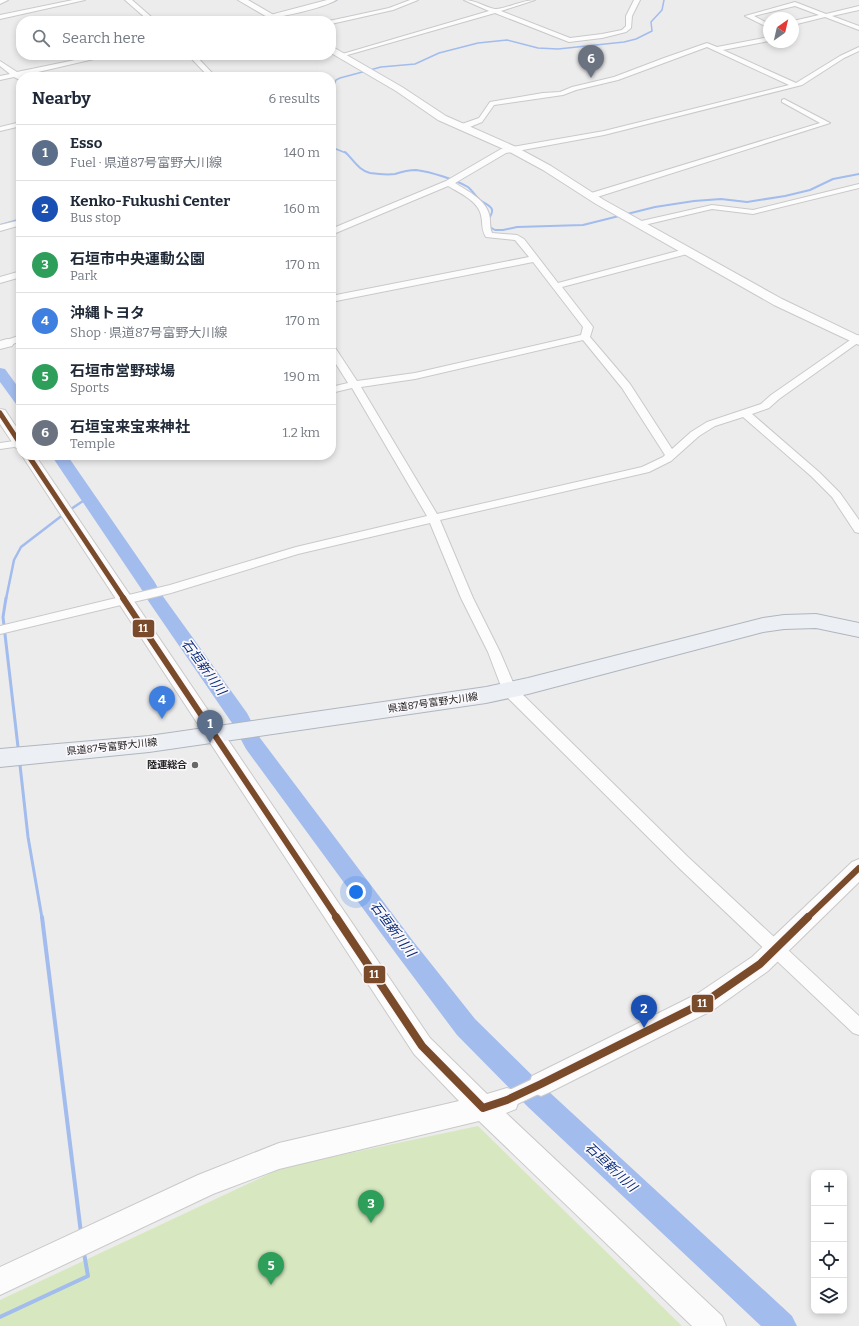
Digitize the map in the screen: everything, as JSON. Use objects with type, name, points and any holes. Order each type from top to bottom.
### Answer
[{"type":"main road","name":"県道87号富野大川線","points":[[0,758],[110,749],[223,734],[486,695],[763,625],[816,621],[859,630]]},
{"type":"street","points":[[0,2],[4,0]]},
{"type":"street","points":[[0,16],[82,0]]},
{"type":"street","points":[[128,0],[147,16]]},
{"type":"street","points":[[242,0],[271,16]]},
{"type":"street","points":[[285,16],[333,0]]},
{"type":"street","points":[[287,16],[341,0]]},
{"type":"street","points":[[336,21],[390,9],[415,0]]},
{"type":"street","points":[[467,0],[569,40],[602,36],[624,31],[629,28],[629,16],[637,0]]},
{"type":"street","points":[[342,55],[532,0]]},
{"type":"street","points":[[764,12],[795,4],[859,28]]},
{"type":"street","points":[[799,22],[859,8]]},
{"type":"street","points":[[763,12],[748,16],[763,23]]},
{"type":"street","points":[[716,49],[763,39]]},
{"type":"street","points":[[462,127],[480,120],[484,116],[486,109],[492,104],[543,95],[561,94],[574,88],[616,79],[666,59],[707,45],[795,85]]},
{"type":"street","points":[[336,230],[449,183],[504,151],[604,133],[795,85],[805,82],[842,57],[859,49]]},
{"type":"street","points":[[336,52],[400,89],[442,118],[512,149],[547,168],[591,196],[778,302],[858,339]]},
{"type":"street","points":[[32,72],[76,60]]},
{"type":"street","points":[[34,72],[86,60]]},
{"type":"street","points":[[199,60],[209,72]]},
{"type":"street","points":[[0,63],[16,75]]},
{"type":"street","points":[[0,77],[16,76]]},
{"type":"street","points":[[591,196],[826,123],[784,101]]},
{"type":"street","points":[[0,129],[16,125]]},
{"type":"street","points":[[449,183],[481,206],[485,213],[485,230],[489,235],[517,238],[521,241],[533,259],[588,327],[585,337]]},
{"type":"street","points":[[640,224],[712,207],[753,212],[859,186]]},
{"type":"street","points":[[0,220],[16,215]]},
{"type":"street","points":[[0,228],[16,223]]},
{"type":"street","points":[[556,286],[688,251]]},
{"type":"street","points":[[336,298],[533,259]]},
{"type":"street","points":[[0,280],[16,275]]},
{"type":"street","points":[[336,389],[415,376],[585,337]]},
{"type":"street","points":[[585,337],[626,386],[671,455]]},
{"type":"street","points":[[3,629],[133,599],[296,551],[433,517],[645,470],[660,464],[695,434],[716,422],[765,406],[775,397],[858,339]]},
{"type":"street","points":[[3,344],[16,340]]},
{"type":"street","points":[[336,356],[433,517],[467,598],[494,652],[509,690],[683,862],[859,1027]]},
{"type":"street","points":[[0,413],[16,437]]},
{"type":"street","points":[[745,413],[816,474],[836,495],[859,529]]},
{"type":"street","points":[[0,446],[16,446]]},
{"type":"street","points":[[32,460],[133,599],[223,734],[422,1046],[483,1108],[712,1326]]},
{"type":"street","points":[[0,1281],[63,1250],[207,1184],[279,1156],[483,1108],[507,1100],[541,1084],[705,1002],[760,964],[859,868]]},
{"type":"green space","points":[[478,1126],[682,1326],[0,1326],[0,1300],[284,1167]]},
{"type":"waterway","points":[[330,3],[337,0]]},
{"type":"waterway","points":[[336,80],[381,67],[415,64],[439,53],[478,43],[507,40],[538,48],[558,49],[624,42],[636,39],[652,31],[651,22],[662,10],[664,0]]},
{"type":"waterway","points":[[336,149],[346,153]]},
{"type":"waterway","points":[[346,153],[366,172],[395,174],[416,170],[428,172],[456,181],[468,187],[479,199],[491,208],[492,212],[488,220]]},
{"type":"waterway","points":[[488,226],[495,230],[503,230],[517,227],[583,225],[655,207],[694,201],[721,199],[747,202],[785,196],[810,190],[833,179],[859,174]]},
{"type":"waterway","points":[[0,225],[16,220]]},
{"type":"waterway","name":"石垣新川川","points":[[0,372],[16,394]]},
{"type":"waterway","name":"石垣新川川","points":[[62,460],[148,585],[155,598],[240,718],[253,743],[405,948],[466,1027],[537,1098],[782,1326]]},
{"type":"waterway","points":[[68,511],[89,497]]},
{"type":"waterway","points":[[6,599],[14,560],[21,547],[64,514]]},
{"type":"waterway","points":[[6,598],[3,617],[18,747]]},
{"type":"waterway","points":[[20,765],[28,837],[42,918]]},
{"type":"waterway","points":[[42,917],[81,1233]]},
{"type":"waterway","points":[[0,1317],[88,1276],[84,1253]]},
{"type":"transit line","name":"11","points":[[0,413],[16,437]]},
{"type":"transit line","name":"11","points":[[31,460],[422,1046],[483,1108],[507,1100],[541,1084],[705,1002],[760,964],[859,868]]},
{"type":"place","name":"石垣宝来宝来神社","points":[[591,78]]},
{"type":"place","name":"沖縄トヨタ","points":[[162,719]]},
{"type":"place","name":"Esso","points":[[210,743]]},
{"type":"place","name":"陸運総合","points":[[195,765]]},
{"type":"place","name":"Kenko-Fukushi Center","points":[[644,1028]]},
{"type":"place","name":"石垣市中央運動公園","points":[[371,1223]]},
{"type":"place","name":"石垣市営野球場","points":[[271,1285]]}]
